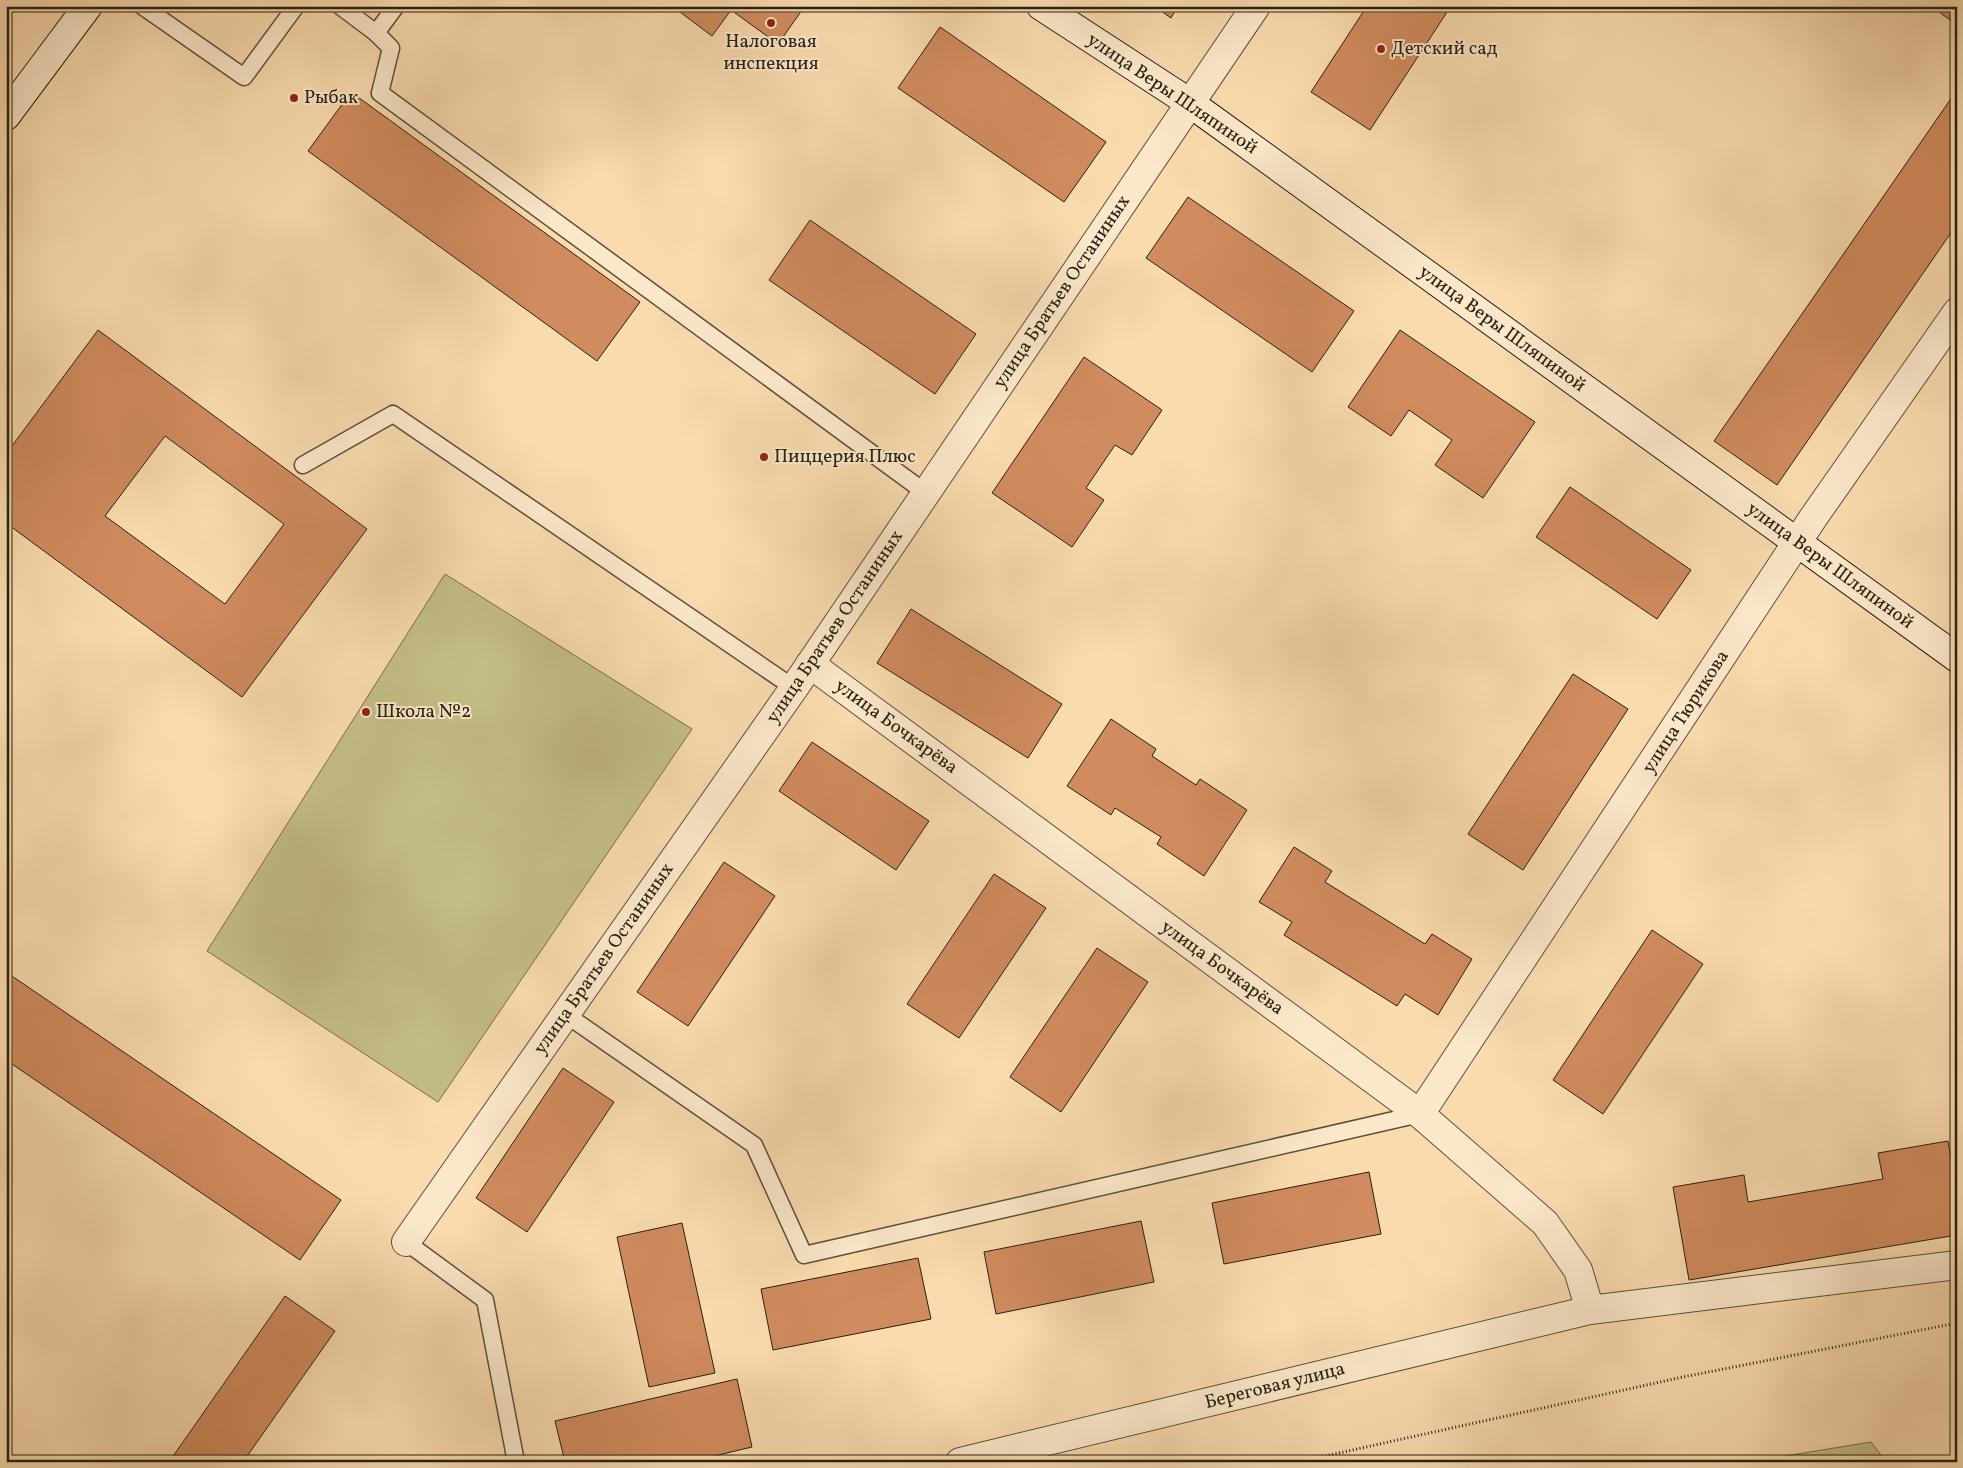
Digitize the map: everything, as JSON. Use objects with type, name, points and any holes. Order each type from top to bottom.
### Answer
[{"type":"street","points":[[6,116],[88,6]]},
{"type":"street","name":"улица Веры Шляпиной","points":[[1042,6],[1190,103],[1957,658]]},
{"type":"street","name":"улица Братьев Останиных","points":[[406,1242],[794,688],[1256,6]]},
{"type":"street","name":"улица Тюрикова","points":[[1420,1114],[1797,543],[1957,312]]},
{"type":"street","name":"улица Бочкарёва","points":[[810,664],[1420,1114],[1545,1223],[1578,1270],[1590,1310]]},
{"type":"street","name":"Береговая улица","points":[[960,1462],[1590,1310],[1957,1265]]},
{"type":"lane","points":[[142,6],[244,77],[296,6]]},
{"type":"lane","points":[[340,6],[376,33],[391,48],[380,93],[926,493]]},
{"type":"lane","points":[[376,33],[396,6]]},
{"type":"lane","points":[[303,465],[393,414],[794,688]]},
{"type":"lane","points":[[565,1014],[754,1145],[804,1255],[1420,1114]]},
{"type":"lane","points":[[406,1242],[485,1300],[516,1462]]},
{"type":"path","points":[[1298,1462],[1683,1377],[1957,1322]]},
{"type":"shaded area","points":[[445,574],[692,729],[438,1102],[207,951]]},
{"type":"shaded area","points":[[1871,1442],[1886,1462],[1748,1462]]},
{"type":"building","name":"Налоговая инспекция","points":[[672,6],[805,6],[778,44],[731,10],[712,36]]},
{"type":"building","points":[[1154,6],[1178,6],[1171,18]]},
{"type":"building","name":"Детский сад","points":[[1367,6],[1451,6],[1370,130],[1311,92]]},
{"type":"building","points":[[1931,6],[1957,6],[1957,25]]},
{"type":"building","points":[[940,27],[1106,142],[1064,202],[898,88]]},
{"type":"building","points":[[1957,90],[1957,224],[1777,485],[1714,441]]},
{"type":"building","points":[[351,92],[640,302],[597,361],[308,151]]},
{"type":"building","points":[[1188,197],[1354,311],[1312,372],[1146,258]]},
{"type":"building","points":[[810,220],[976,334],[935,394],[769,280]]},
{"type":"building","points":[[98,330],[367,529],[242,697],[6,523],[6,454]],"holes":[[[165,436],[284,524],[225,604],[105,516]]]},
{"type":"building","points":[[1400,330],[1535,422],[1483,498],[1435,465],[1452,440],[1409,410],[1391,436],[1348,407]]},
{"type":"building","points":[[1084,357],[1162,410],[1132,455],[1115,445],[1086,488],[1104,500],[1072,547],[992,493]]},
{"type":"building","points":[[1570,487],[1691,570],[1657,619],[1536,537]]},
{"type":"building","points":[[911,609],[1062,704],[1028,758],[877,663]]},
{"type":"building","points":[[1573,674],[1628,709],[1523,870],[1468,834]]},
{"type":"building","points":[[1111,719],[1156,749],[1152,756],[1196,785],[1200,779],[1247,810],[1204,876],[1157,844],[1161,837],[1115,808],[1111,815],[1067,786]]},
{"type":"building","points":[[812,742],[929,821],[896,870],[779,791]]},
{"type":"building","points":[[1294,847],[1332,871],[1325,882],[1425,944],[1432,934],[1472,959],[1438,1015],[1405,994],[1397,1006],[1284,935],[1292,922],[1259,902]]},
{"type":"building","points":[[724,862],[775,896],[688,1026],[637,992]]},
{"type":"building","points":[[994,874],[1046,908],[959,1038],[907,1004]]},
{"type":"building","points":[[1652,930],[1703,964],[1603,1114],[1553,1080]]},
{"type":"building","points":[[1097,948],[1148,982],[1061,1112],[1010,1077]]},
{"type":"building","points":[[6,972],[341,1200],[300,1260],[6,1060]]},
{"type":"building","points":[[563,1068],[614,1102],[527,1232],[476,1198]]},
{"type":"building","points":[[1948,1141],[1957,1192],[1957,1235],[1689,1280],[1673,1187],[1744,1175],[1748,1202],[1883,1179],[1878,1153]]},
{"type":"building","points":[[1369,1172],[1381,1234],[1224,1264],[1212,1203]]},
{"type":"building","points":[[1141,1221],[1154,1282],[996,1314],[984,1252]]},
{"type":"building","points":[[682,1223],[715,1373],[649,1387],[617,1237]]},
{"type":"building","points":[[918,1258],[931,1319],[773,1350],[761,1289]]},
{"type":"building","points":[[285,1296],[335,1331],[243,1462],[169,1462]]},
{"type":"building","points":[[737,1379],[752,1447],[689,1462],[565,1462],[555,1421]]},
{"type":"place","name":"Налоговая инспекция","points":[[771,23]]},
{"type":"place","name":"Детский сад","points":[[1381,49]]},
{"type":"place","name":"Рыбак","points":[[294,98]]},
{"type":"place","name":"Пиццерия Плюс","points":[[764,457]]},
{"type":"place","name":"Школа №2","points":[[366,712]]}]
